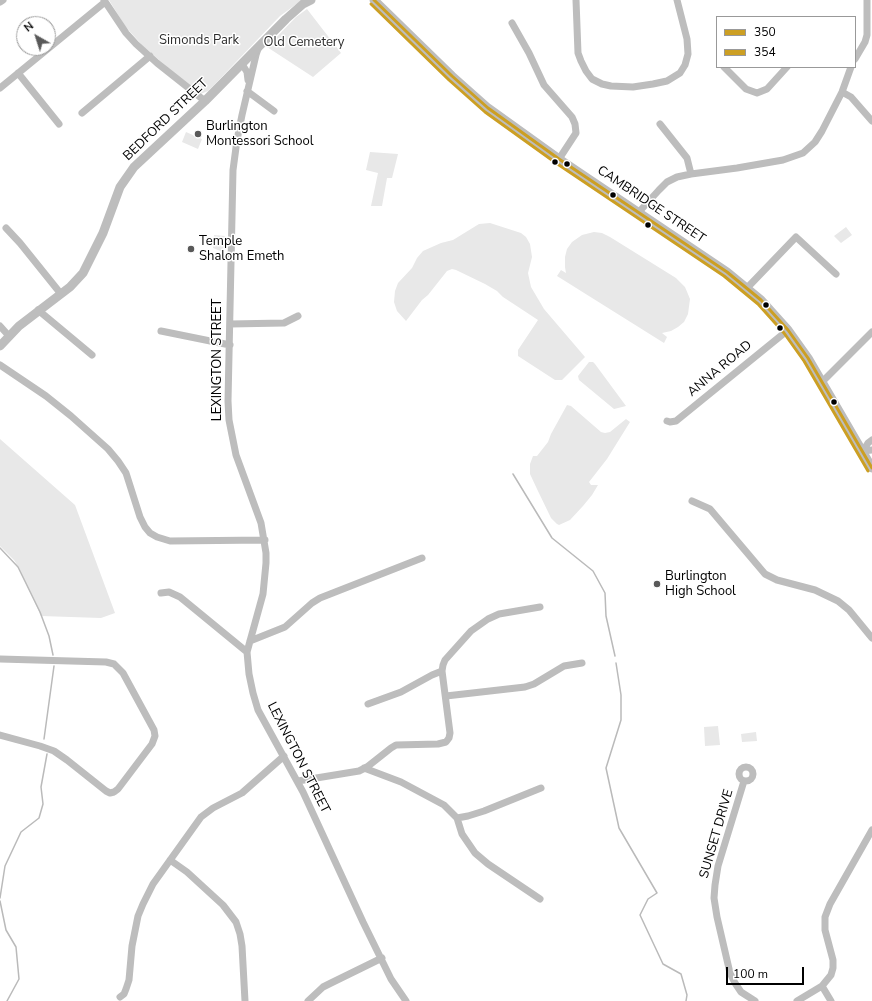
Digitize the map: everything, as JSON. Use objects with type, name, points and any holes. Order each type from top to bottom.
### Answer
[{"type":"main road","name":"BEDFORD STREET","points":[[0,346],[19,326],[76,282],[83,273],[103,233],[120,187],[127,176],[143,158],[204,101],[296,10],[311,0]]},
{"type":"main road","name":"CAMBRIDGE STREET","points":[[374,0],[452,76],[488,108],[559,159],[727,272],[765,304],[788,330],[808,358],[867,450],[872,468]]},
{"type":"street","points":[[576,0],[578,53],[580,61],[586,71],[592,79],[602,84],[633,87],[667,81],[680,73],[685,65],[688,54],[687,39],[677,0]]},
{"type":"street","points":[[857,50],[868,35],[867,0]]},
{"type":"street","points":[[0,88],[105,1],[126,33],[150,56],[204,101]]},
{"type":"street","points":[[512,23],[529,53],[544,85],[572,118],[575,124],[576,133],[559,159]]},
{"type":"street","name":"LEXINGTON STREET","points":[[260,44],[248,88],[237,140],[233,170],[228,411],[236,455],[258,513],[265,540],[266,563],[264,586],[248,652],[249,674],[256,704],[262,718],[298,781],[392,979],[406,1001]]},
{"type":"street","points":[[82,113],[150,56]]},
{"type":"street","name":"LEXINGTON STREET","points":[[242,64],[247,72],[248,88]]},
{"type":"street","points":[[725,68],[746,89],[756,93],[767,89],[785,68]]},
{"type":"street","points":[[638,213],[652,196],[667,182],[677,177],[789,159],[803,153],[817,139],[842,92],[852,68]]},
{"type":"street","points":[[18,73],[59,124]]},
{"type":"street","points":[[248,88],[274,111]]},
{"type":"street","points":[[842,92],[851,97],[872,121]]},
{"type":"street","points":[[660,124],[687,158],[691,174]]},
{"type":"street","points":[[6,228],[61,294]]},
{"type":"street","points":[[747,288],[796,237],[836,274]]},
{"type":"street","points":[[38,310],[92,355]]},
{"type":"street","points":[[230,324],[284,323],[298,316]]},
{"type":"street","points":[[0,326],[9,336]]},
{"type":"street","name":"ANNA ROAD","points":[[667,421],[676,421],[788,330]]},
{"type":"street","points":[[161,331],[230,345]]},
{"type":"street","points":[[822,382],[872,332]]},
{"type":"street","points":[[0,365],[46,396],[71,416],[111,453],[126,473],[140,517],[150,533],[162,539],[175,541],[265,540]]},
{"type":"street","points":[[867,450],[868,443],[872,440]]},
{"type":"street","points":[[692,501],[710,509],[765,574],[777,580],[815,590],[838,600],[849,610],[872,638]]},
{"type":"street","points":[[250,641],[285,627],[312,603],[320,598],[422,558]]},
{"type":"street","points":[[161,593],[169,592],[180,597],[248,652]]},
{"type":"street","points":[[298,781],[359,770],[396,745],[438,744],[446,742],[450,733],[442,672],[444,663],[448,657],[480,624],[499,614],[540,607]]},
{"type":"street","points":[[0,659],[106,662],[113,664],[119,667],[123,673],[154,730],[155,736],[152,744],[118,789],[115,792],[110,793],[54,751],[0,735]]},
{"type":"street","points":[[446,696],[525,687],[534,684],[564,666],[582,662]]},
{"type":"street","points":[[368,704],[401,692],[432,675],[442,672]]},
{"type":"street","points":[[120,997],[124,994],[129,980],[132,946],[138,916],[148,893],[170,860],[201,817],[207,812],[242,794],[284,756]]},
{"type":"street","points":[[364,768],[401,782],[444,805],[457,818],[462,834],[475,853],[488,864],[540,899]]},
{"type":"street","name":"SUNSET DRIVE","points":[[744,781],[718,866],[714,898],[730,973],[741,992],[755,1001]]},
{"type":"street","points":[[457,818],[484,811],[541,788]]},
{"type":"street","points":[[797,1001],[822,986],[831,975],[834,964],[833,954],[825,930],[824,921],[830,904],[872,830]]},
{"type":"street","points":[[170,860],[187,872],[223,905],[236,922],[242,946],[245,1001]]},
{"type":"street","points":[[308,1001],[331,983],[382,958]]},
{"type":"street","points":[[822,986],[831,1001]]},
{"type":"green space","name":"Simonds Park","points":[[109,0],[302,0],[280,16],[208,91],[200,94],[142,45],[125,26]]},
{"type":"green space","name":"Old Cemetery","points":[[307,9],[341,53],[313,77],[267,47],[296,17]]},
{"type":"green space","points":[[186,132],[202,139],[198,149],[182,142]]},
{"type":"green space","points":[[370,152],[398,154],[392,178],[387,178],[382,206],[371,206],[378,173],[366,170]]},
{"type":"green space","points":[[490,223],[521,233],[526,237],[530,244],[532,257],[528,273],[531,287],[544,309],[585,357],[562,380],[555,380],[518,356],[518,350],[538,320],[503,297],[497,291],[456,270],[452,269],[447,271],[406,321],[397,311],[394,302],[395,291],[398,283],[412,268],[417,258],[423,251],[441,243],[453,240],[479,224]]},
{"type":"green space","points":[[846,227],[852,235],[841,243],[834,236]]},
{"type":"green space","points":[[594,232],[602,233],[610,237],[676,278],[685,287],[690,299],[688,314],[684,322],[678,327],[671,331],[662,333],[667,337],[664,343],[557,276],[561,270],[566,273],[565,257],[567,249],[572,242],[582,235]]},
{"type":"green space","points":[[214,235],[225,236],[223,252],[213,248]]},
{"type":"green space","points":[[589,362],[593,362],[595,364],[626,406],[614,409],[579,380],[578,376]]},
{"type":"green space","points":[[567,405],[571,406],[601,432],[610,432],[626,419],[630,422],[607,459],[589,482],[591,485],[598,485],[592,495],[570,520],[559,525],[551,518],[537,489],[530,474],[530,464],[533,456],[537,456],[548,442]]},
{"type":"green space","points":[[0,439],[75,505],[115,613],[101,618],[41,616],[19,568],[14,560],[0,546]]},
{"type":"green space","points":[[718,726],[720,745],[705,746],[704,727]]},
{"type":"green space","points":[[756,732],[757,741],[742,742],[741,734]]},
{"type":"waterway","points":[[513,474],[552,538],[593,571],[605,593],[606,616],[615,656]]},
{"type":"waterway","points":[[0,548],[18,567],[40,612],[49,636],[53,655]]},
{"type":"waterway","points":[[616,663],[621,695],[621,720],[606,768],[619,828],[657,893],[648,899],[640,915],[663,964],[681,974],[687,995],[686,1001]]},
{"type":"waterway","points":[[44,739],[54,666]]},
{"type":"waterway","points":[[0,898],[5,866],[21,832],[39,818],[43,804],[41,787],[47,754]]},
{"type":"waterway","points":[[0,901],[6,930],[16,947],[19,979],[7,1001]]},
{"type":"transit line","name":"350","points":[[374,0],[452,76],[488,108],[559,159],[727,272],[761,300],[788,330],[808,358],[872,468]]},
{"type":"transit line","name":"354","points":[[371,4],[449,80],[485,112],[556,163],[724,276],[758,304],[784,333],[804,361],[868,471]]},
{"type":"place","name":"Burlington Montessori School","points":[[198,134]]},
{"type":"place","name":"Temple Shalom Emeth","points":[[191,249]]},
{"type":"place","name":"Burlington High School","points":[[657,584]]}]
